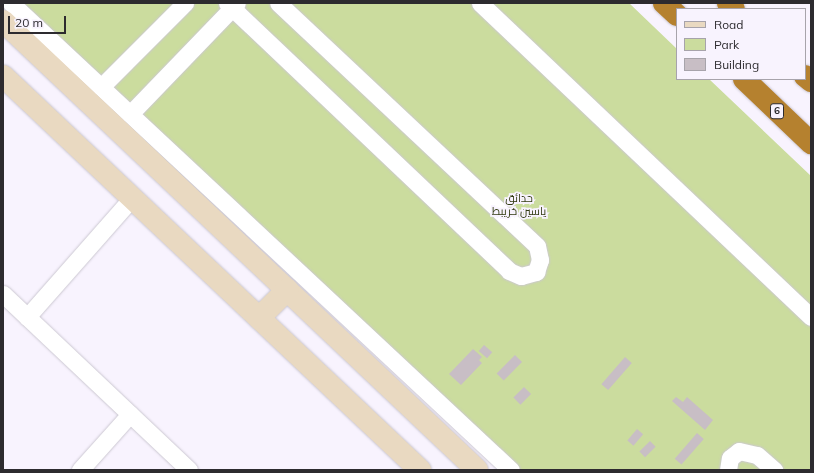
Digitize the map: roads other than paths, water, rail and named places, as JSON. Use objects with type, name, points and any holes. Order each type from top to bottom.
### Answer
[{"type":"highway","points":[[664,3],[676,15]]},
{"type":"highway","name":"6","points":[[745,80],[811,143]]},
{"type":"street","points":[[11,3],[511,470]]},
{"type":"street","points":[[102,87],[185,3]]},
{"type":"street","points":[[130,114],[232,5],[509,271],[521,276],[536,272],[540,260],[537,246],[278,3]]},
{"type":"street","points":[[480,3],[811,318]]},
{"type":"street","points":[[3,21],[477,470]]},
{"type":"street","points":[[3,76],[420,470]]},
{"type":"street","points":[[28,317],[132,198]]},
{"type":"street","points":[[259,318],[287,290]]},
{"type":"street","points":[[3,294],[189,470]]},
{"type":"street","points":[[80,470],[130,414]]},
{"type":"street","points":[[728,470],[730,458],[739,451],[757,455],[774,470]]},
{"type":"park label","name":"حدائق ياسين خريبط","points":[[519,205]]}]
